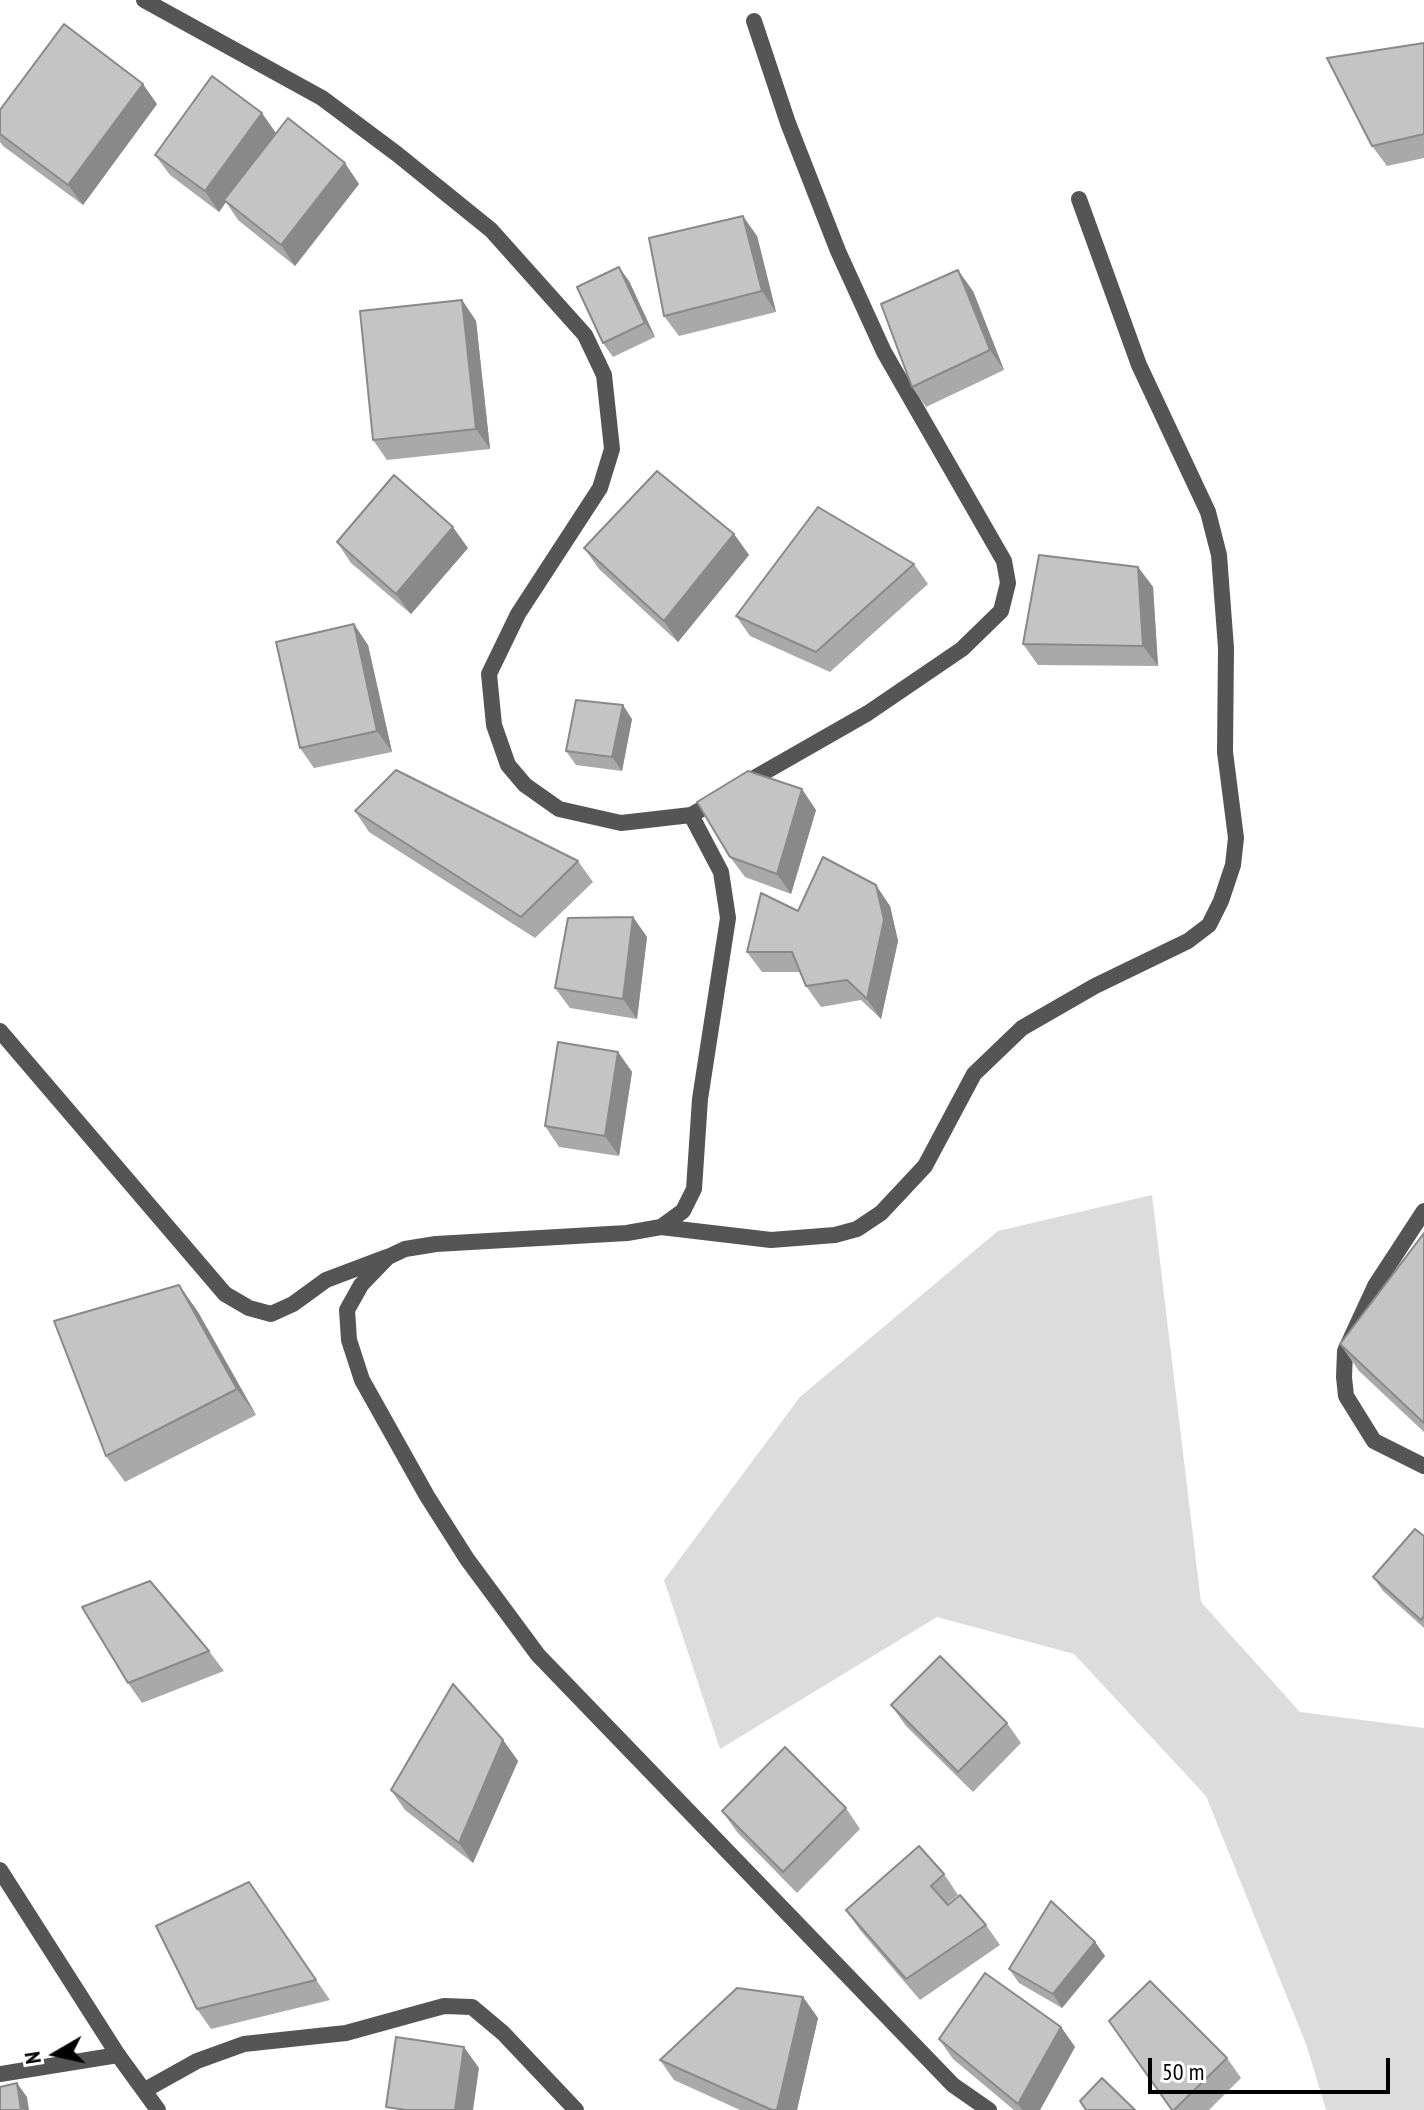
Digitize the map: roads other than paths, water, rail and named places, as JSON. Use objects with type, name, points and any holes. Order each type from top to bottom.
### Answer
[{"type":"street","points":[[144,0],[322,98],[397,154],[491,230],[585,335],[604,375],[612,449],[600,488],[518,614],[489,674],[494,725],[508,765],[525,785],[559,809],[621,823],[691,815],[868,713],[962,649],[1001,611],[1008,583],[1004,561],[884,352],[851,280],[788,123],[754,21]]},
{"type":"street","points":[[0,1031],[225,1294],[249,1308],[271,1314],[293,1304],[326,1280],[405,1249],[436,1244],[543,1240],[661,1227],[771,1240],[835,1235],[857,1229],[881,1213],[925,1166],[974,1074],[1022,1028],[1095,986],[1188,941],[1209,925],[1233,865],[1236,838],[1225,752],[1226,648],[1219,555],[1208,512],[1139,365],[1079,199]]},
{"type":"street","points":[[661,1227],[683,1211],[694,1189],[700,1099],[728,918],[721,872],[691,815]]},
{"type":"street","points":[[1424,1211],[1375,1286],[1345,1351],[1344,1377],[1346,1396],[1374,1441],[1424,1466]]},
{"type":"street","points":[[388,1257],[361,1285],[347,1310],[349,1340],[362,1380],[467,1559],[538,1655],[953,2085],[989,2110]]},
{"type":"street","points":[[0,1870],[118,2055],[158,2110]]},
{"type":"street","points":[[145,2090],[197,2061],[244,2044],[346,2033],[444,2006],[472,2007],[503,2033],[576,2110]]},
{"type":"street","points":[[0,2074],[118,2055]]}]
